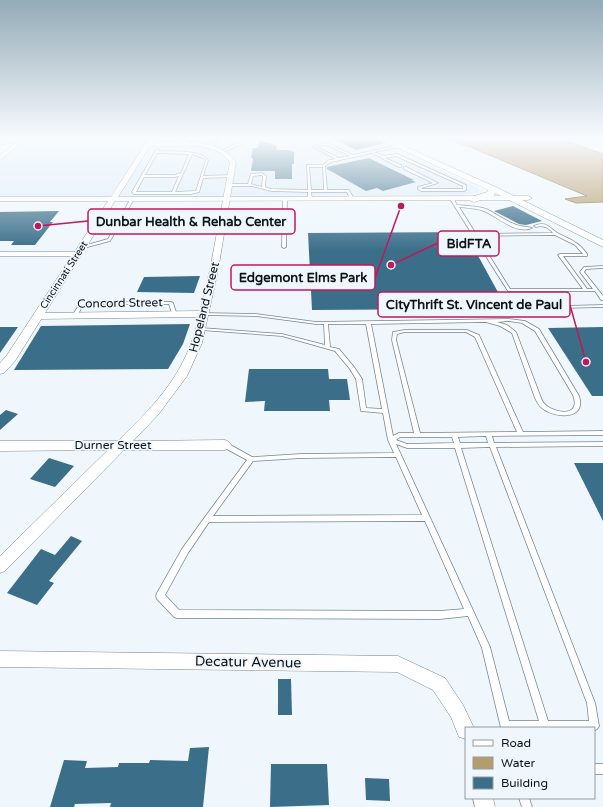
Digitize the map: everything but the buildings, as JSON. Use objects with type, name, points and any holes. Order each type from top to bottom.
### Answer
[{"type":"main road","points":[[463,176],[513,198],[603,244]]},
{"type":"main road","points":[[478,176],[528,198],[603,235]]},
{"type":"main road","points":[[474,198],[491,194],[492,190],[490,188]]},
{"type":"street","name":"Cincinnati Street","points":[[0,370],[11,358],[127,176]]},
{"type":"street","name":"Hopeland Street","points":[[0,566],[154,412],[183,374],[197,343],[201,329],[228,199],[230,176]]},
{"type":"street","points":[[0,199],[285,199],[310,195],[352,199],[528,198]]},
{"type":"street","points":[[0,254],[80,251]]},
{"type":"street","name":"Concord Street","points":[[37,316],[204,314]]},
{"type":"street","name":"Durner Street","points":[[1,447],[226,445]]},
{"type":"street","name":"Decatur Avenue","points":[[0,659],[398,664],[439,684],[457,711],[465,728]]},
{"type":"lane","points":[[156,176],[143,176],[134,193],[197,192],[202,177],[230,176]]},
{"type":"lane","points":[[173,193],[181,176]]},
{"type":"lane","points":[[249,185],[252,176]]},
{"type":"lane","points":[[263,188],[264,176]]},
{"type":"lane","points":[[309,176],[310,195]]},
{"type":"lane","points":[[325,176],[326,191]]},
{"type":"lane","points":[[421,176],[436,183],[419,188],[422,190],[464,190],[464,186],[441,176]]},
{"type":"lane","points":[[229,185],[249,185],[271,190],[310,195],[326,191],[348,191],[352,199]]},
{"type":"lane","points":[[452,198],[473,235],[509,290],[596,290]]},
{"type":"lane","points":[[80,251],[109,240],[132,199]]},
{"type":"lane","points":[[284,247],[285,199]]},
{"type":"lane","points":[[456,206],[484,210],[521,229],[530,228]]},
{"type":"lane","points":[[538,226],[550,228],[556,234],[576,244],[586,256],[560,255],[586,290]]},
{"type":"lane","points":[[473,235],[556,234]]},
{"type":"lane","points":[[603,267],[585,268],[582,272],[603,299]]},
{"type":"lane","points":[[74,316],[83,303],[156,302],[171,302],[175,315]]},
{"type":"lane","points":[[562,307],[603,306]]},
{"type":"lane","points":[[204,314],[256,314],[303,322],[326,323],[509,320],[523,322],[537,330],[576,395],[578,404],[576,409],[570,412],[560,413],[551,411],[543,406],[538,398],[514,332],[509,327],[488,321]]},
{"type":"lane","points":[[368,322],[391,440],[486,647],[506,727],[594,726],[591,703],[488,434]]},
{"type":"lane","points":[[326,323],[328,348]]},
{"type":"lane","points":[[201,329],[282,335],[337,350],[359,379],[363,410],[385,411]]},
{"type":"lane","points":[[418,435],[394,340],[395,333],[404,331],[467,331],[477,336],[521,434]]},
{"type":"lane","points":[[391,440],[399,435],[603,433]]},
{"type":"lane","points":[[454,434],[545,726]]},
{"type":"lane","points":[[391,440],[406,446],[603,444]]},
{"type":"lane","points":[[226,445],[252,459],[302,456],[398,455]]},
{"type":"lane","points":[[252,459],[207,519],[186,551],[160,596],[177,614],[440,615],[470,612]]},
{"type":"lane","points":[[207,519],[427,518]]},
{"type":"shaded area","points":[[0,176],[452,176],[479,189],[479,192],[467,195],[0,196]]},
{"type":"water","points":[[538,176],[603,176],[603,202],[576,203],[565,199],[587,196]]},
{"type":"place","name":"Edgemont Elms Park","points":[[401,206]]},
{"type":"place","name":"Dunbar Health & Rehab Center","points":[[38,226]]},
{"type":"place","name":"BidFTA","points":[[391,265]]},
{"type":"place","name":"CityThrift St. Vincent de Paul","points":[[586,362]]}]
